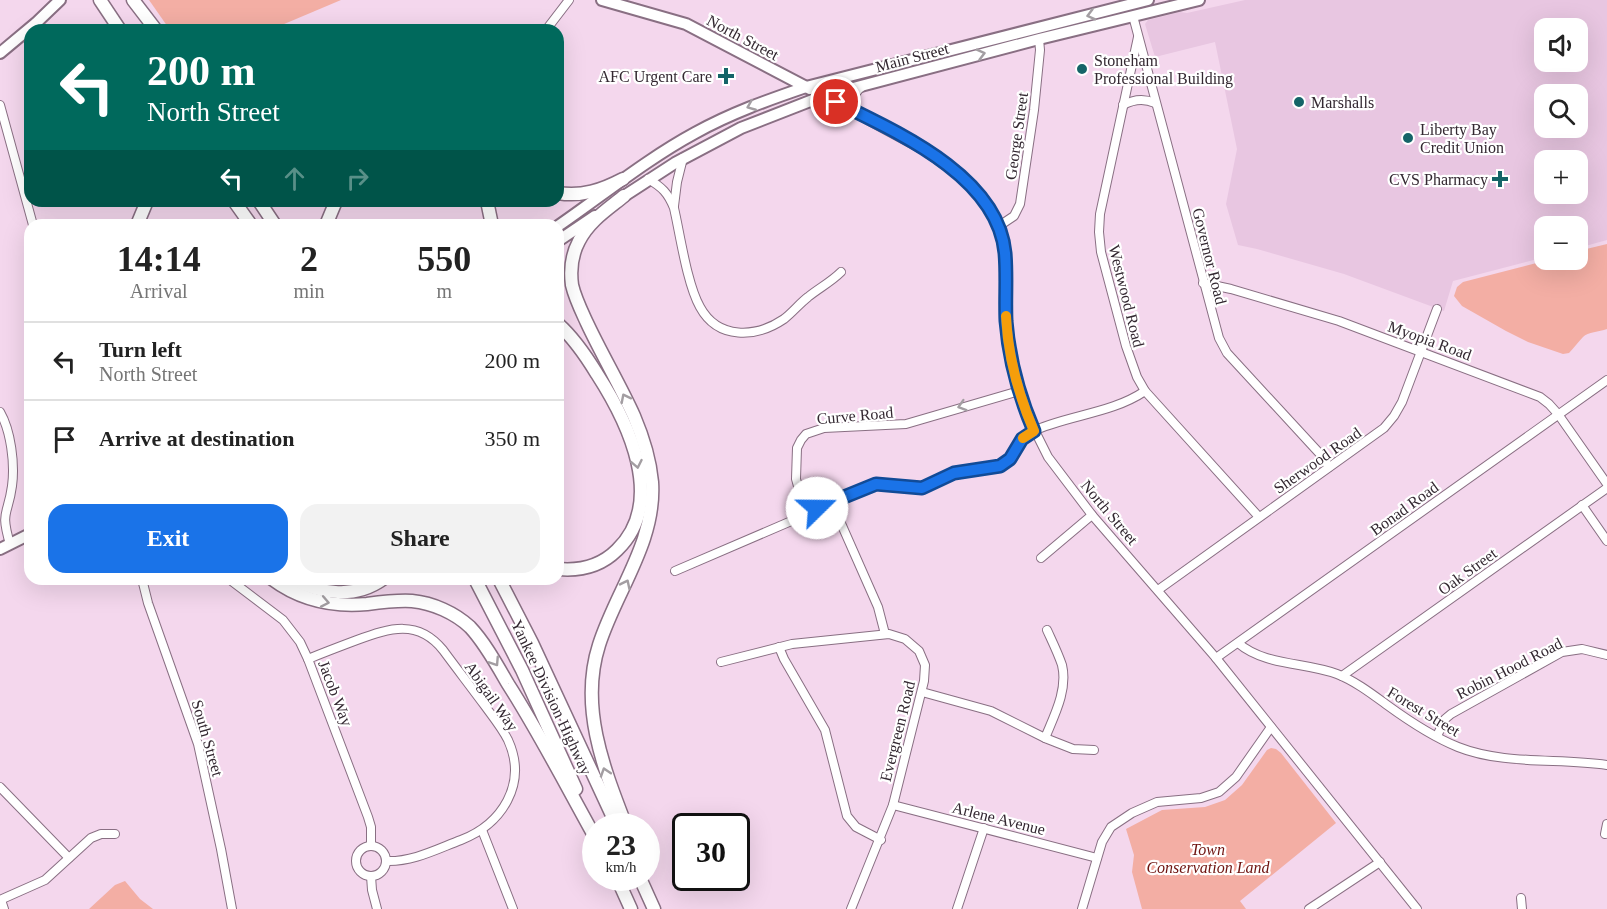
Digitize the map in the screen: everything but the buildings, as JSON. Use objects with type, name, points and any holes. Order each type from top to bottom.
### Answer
[{"type":"highway","points":[[95,0],[109,24]]},
{"type":"highway","points":[[100,0],[116,24]]},
{"type":"highway","points":[[125,0],[141,24]]},
{"type":"highway","points":[[133,0],[151,24]]},
{"type":"highway","points":[[564,194],[589,193],[623,179]]},
{"type":"highway","points":[[621,813],[604,770],[597,743],[593,711],[593,673],[602,636],[632,572],[643,540],[652,484],[650,466],[638,427],[576,300],[571,277],[573,258],[580,240],[594,220],[624,196]]},
{"type":"highway","points":[[564,330],[578,345],[616,406],[634,448],[640,481],[637,519],[621,546],[594,565],[576,570],[564,569]]},
{"type":"highway","points":[[282,585],[293,592],[319,601],[353,605],[397,601],[420,602],[446,610],[463,622],[485,647],[518,699],[582,814]]},
{"type":"highway","points":[[307,585],[339,593],[365,589],[372,585]]},
{"type":"highway","name":"Yankee Division Highway","points":[[478,585],[522,670],[588,813]]},
{"type":"highway","name":"Yankee Division Highway","points":[[502,585],[532,643],[611,813]]},
{"type":"highway","points":[[623,891],[631,909]]},
{"type":"highway","points":[[647,891],[656,909]]},
{"type":"highway","points":[[650,891],[656,909]]},
{"type":"main road","points":[[35,24],[60,0]]},
{"type":"main road","name":"North Street","points":[[603,0],[686,24],[823,96]]},
{"type":"main road","name":"Main Street","points":[[564,222],[669,148],[729,115],[806,87],[1148,0]]},
{"type":"main road","name":"Main Street","points":[[564,237],[683,158],[741,128],[823,96],[1199,0]]},
{"type":"main road","points":[[0,53],[24,33]]},
{"type":"main road","points":[[5,547],[24,537]]},
{"type":"street","points":[[551,24],[569,0]]},
{"type":"street","name":"Governor Road","points":[[1133,16],[1215,328],[1224,348],[1329,467]]},
{"type":"street","name":"Westwood Road","points":[[1138,37],[1100,213],[1100,241],[1129,360],[1145,391],[1259,517]]},
{"type":"street","name":"George Street","points":[[999,226],[1014,216],[1020,204],[1034,110],[1039,39]]},
{"type":"street","points":[[862,116],[855,106],[855,93],[869,84]]},
{"type":"street","name":"North Street","points":[[823,96],[923,150],[965,180],[983,198],[999,226],[1005,253],[1008,338],[1019,391],[1034,431],[1056,469],[1092,515],[1216,658],[1417,909]]},
{"type":"street","points":[[1123,105],[1143,100],[1155,103]]},
{"type":"street","points":[[0,105],[24,192]]},
{"type":"street","points":[[674,208],[683,158]]},
{"type":"street","points":[[648,180],[666,191],[674,208],[696,300],[707,317],[725,330],[748,333],[770,327],[789,315],[807,297],[841,272]]},
{"type":"street","name":"Myopia Road","points":[[1203,283],[1314,313],[1533,394],[1546,401],[1558,414],[1607,486]]},
{"type":"street","name":"Sherwood Road","points":[[1158,590],[1378,434],[1390,422],[1402,402],[1437,309]]},
{"type":"street","name":"Bonad Road","points":[[1216,658],[1607,380]]},
{"type":"street","name":"Curve Road","points":[[807,508],[800,497],[796,479],[797,448],[806,434],[824,428],[906,424],[1019,391]]},
{"type":"street","points":[[675,571],[796,519],[807,508],[813,509],[832,503],[876,484],[922,488],[954,473],[1000,466],[1010,459],[1022,439],[1034,431],[1135,398],[1145,391]]},
{"type":"street","points":[[0,412],[8,428],[12,484],[2,520],[5,547]]},
{"type":"street","name":"Oak Street","points":[[1342,676],[1607,486]]},
{"type":"street","points":[[832,503],[878,607],[885,634]]},
{"type":"street","points":[[1582,505],[1607,541]]},
{"type":"street","points":[[1041,558],[1092,515]]},
{"type":"street","name":"South Street","points":[[144,585],[198,744],[232,909]]},
{"type":"street","name":"Jacob Way","points":[[237,585],[283,620],[297,637],[308,659],[368,817],[371,827],[371,845]]},
{"type":"street","name":"Abigail Way","points":[[308,659],[392,629],[415,630],[435,642],[501,728],[512,751],[514,777],[510,794],[497,817],[482,830],[412,859],[386,861]]},
{"type":"street","points":[[1045,738],[1062,693],[1064,681],[1062,665],[1047,630]]},
{"type":"street","name":"Evergreen Road","points":[[721,662],[779,646],[885,634],[901,637],[919,651],[925,669],[922,692],[893,805],[851,909]]},
{"type":"street","name":"Forest Street","points":[[1238,643],[1256,655],[1342,676],[1457,747],[1485,754],[1530,760],[1607,765]]},
{"type":"street","points":[[779,646],[784,659],[825,730],[847,816],[856,827],[880,840]]},
{"type":"street","name":"Robin Hood Road","points":[[1437,736],[1451,714],[1557,655],[1582,649],[1607,655]]},
{"type":"street","points":[[922,692],[991,711],[1073,749],[1094,750]]},
{"type":"street","points":[[1082,909],[1097,858],[1109,829],[1132,813],[1157,802],[1205,798],[1225,789],[1271,727]]},
{"type":"street","points":[[0,787],[69,858]]},
{"type":"street","name":"Arlene Avenue","points":[[893,805],[1097,858]]},
{"type":"street","points":[[1605,834],[1607,824]]},
{"type":"street","points":[[957,909],[984,828]]},
{"type":"street","points":[[482,830],[513,909]]},
{"type":"street","points":[[4,909],[1,900],[39,884],[91,838],[101,834],[115,834]]},
{"type":"street","points":[[371,845],[383,851],[386,861],[382,872],[371,876],[362,873],[356,861],[360,850],[371,845]]},
{"type":"street","points":[[1309,909],[1380,862]]},
{"type":"street","points":[[371,876],[377,909]]},
{"type":"street","points":[[1521,898],[1522,909]]},
{"type":"shaded area","points":[[1245,0],[1607,0],[1607,240],[1588,245],[1588,216],[1534,216],[1534,260],[1453,281],[1444,311],[1344,274],[1238,245],[1226,204],[1237,149],[1215,42],[1155,57],[1145,24],[1148,20],[1180,12],[1187,13]]},
{"type":"green space","points":[[149,0],[341,0],[284,24],[166,24]]},
{"type":"green space","points":[[1607,244],[1607,329],[1585,335],[1569,353],[1563,354],[1528,342],[1462,306],[1454,296],[1457,287],[1463,282],[1534,264],[1534,270],[1588,270],[1588,249]]},
{"type":"green space","name":"Town Conservation Land","points":[[1271,748],[1281,753],[1336,823],[1240,901],[1246,909],[1142,909],[1132,872],[1134,855],[1126,829],[1162,810],[1205,807],[1225,800],[1242,785],[1267,750]]},
{"type":"green space","points":[[125,881],[140,899],[153,909],[89,909],[115,885]]},
{"type":"slow traffic","points":[[1006,316],[1013,370],[1034,431],[1023,438]]},
{"type":"place","name":"Stoneham Professional Building","points":[[1082,69]]},
{"type":"place","name":"AFC Urgent Care","points":[[726,76]]},
{"type":"place","name":"Marshalls","points":[[1299,102]]},
{"type":"place","name":"Liberty Bay Credit Union","points":[[1408,138]]},
{"type":"place","name":"CVS Pharmacy","points":[[1500,179]]},
{"type":"route","points":[[817,508],[876,484],[922,488],[954,473],[1000,466],[1010,459],[1022,439],[1034,431],[1013,370],[1006,322],[1005,249],[997,221],[990,208],[974,188],[934,157],[911,142],[836,102]]}]
